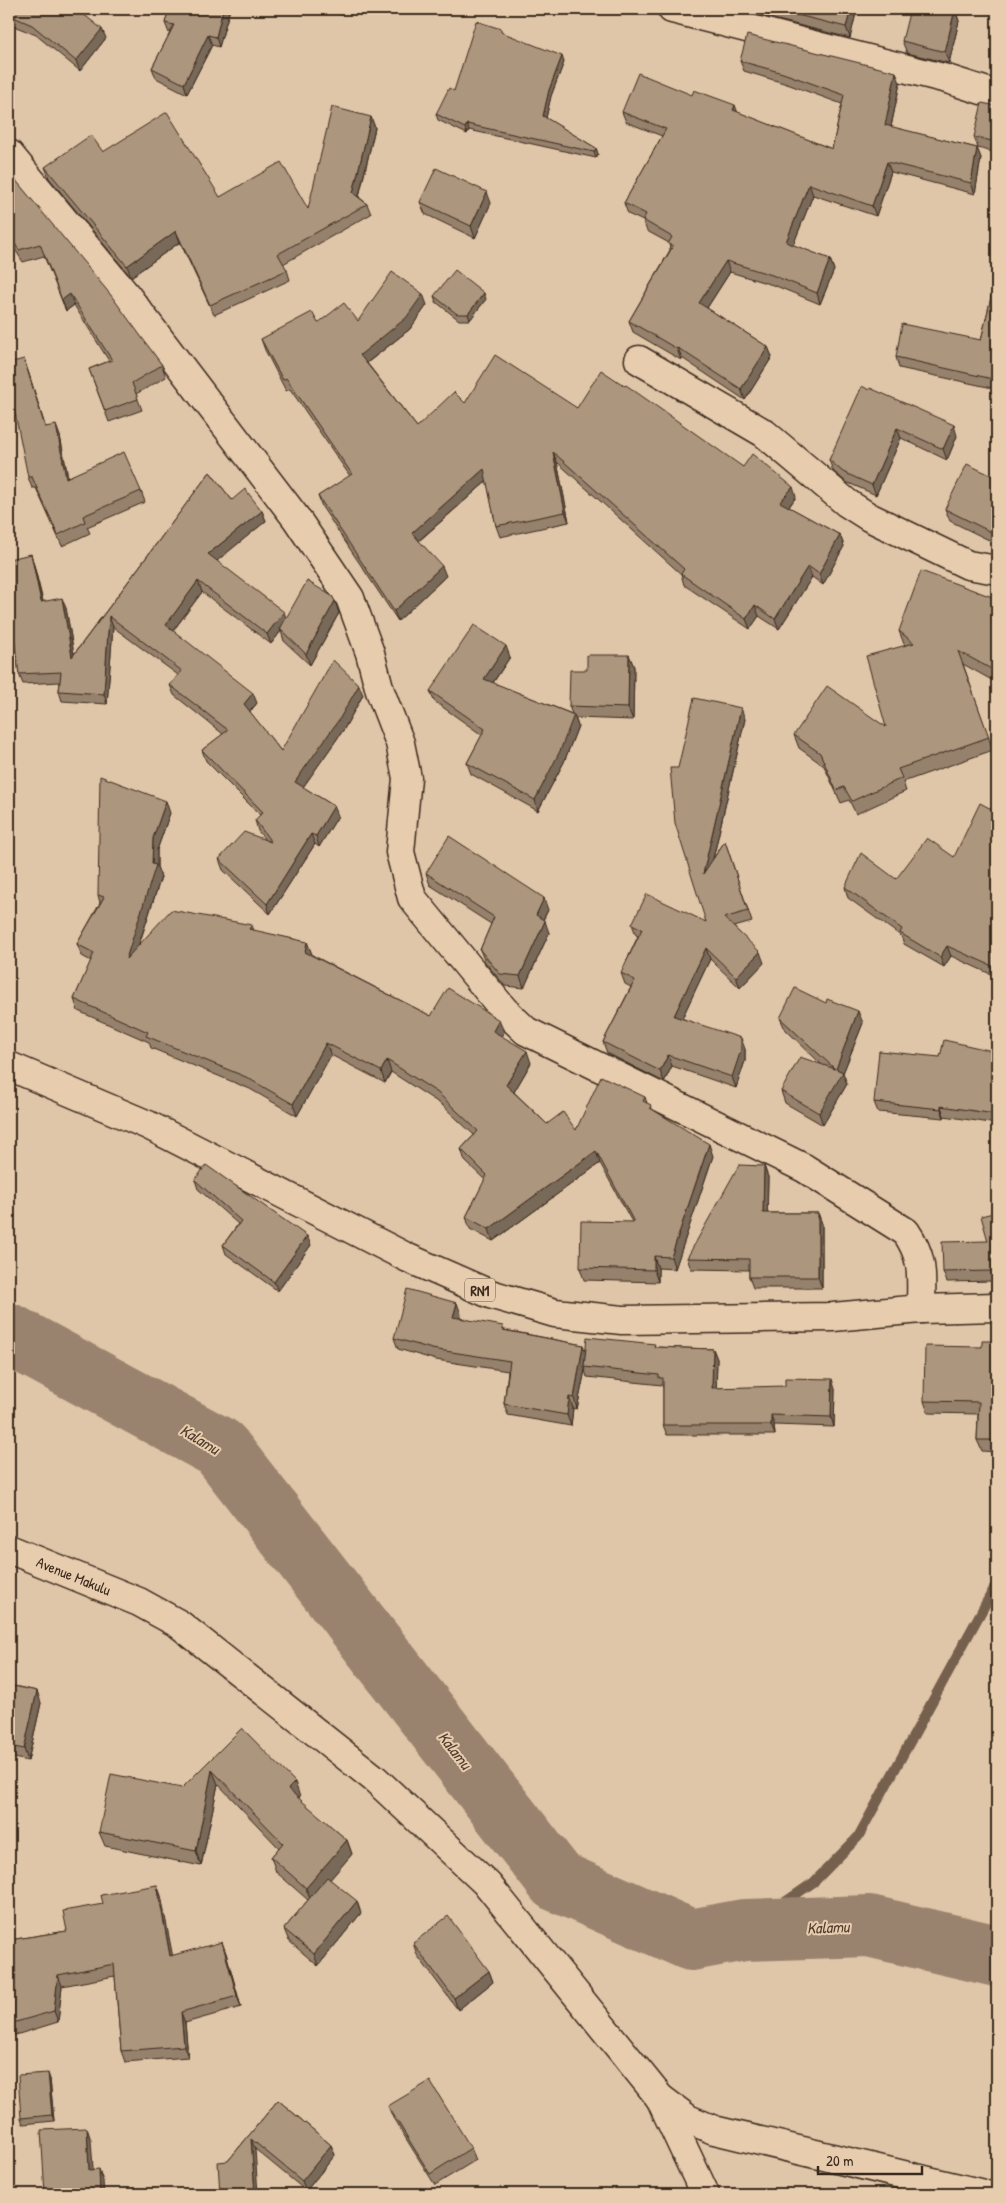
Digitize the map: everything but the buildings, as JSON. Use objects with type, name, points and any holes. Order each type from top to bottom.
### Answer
[{"type":"main road","points":[[672,9],[947,79],[997,95]]},
{"type":"main road","points":[[9,154],[126,295],[296,518],[350,598],[370,653],[380,691],[400,743],[407,778],[400,852],[412,898],[504,1010],[526,1031],[804,1168],[906,1232],[921,1259],[921,1309]]},
{"type":"main road","points":[[640,360],[764,433],[847,503],[868,518],[968,565],[997,570]]},
{"type":"main road","name":"RN1","points":[[9,1066],[148,1125],[408,1258],[490,1294],[555,1313],[622,1320],[833,1317],[921,1309],[997,1307]]},
{"type":"main road","name":"Avenue Makulu","points":[[9,1549],[139,1602],[179,1624],[376,1779],[488,1885],[660,2098]]},
{"type":"main road","points":[[660,2098],[705,2194]]},
{"type":"main road","points":[[660,2098],[688,2119],[714,2130],[984,2194]]},
{"type":"waterway","name":"Kalamu","points":[[9,1334],[220,1448],[557,1881],[691,1940],[744,1930],[869,1926],[997,1956]]},
{"type":"waterway","points":[[744,1930],[814,1882],[858,1837],[997,1583]]}]
